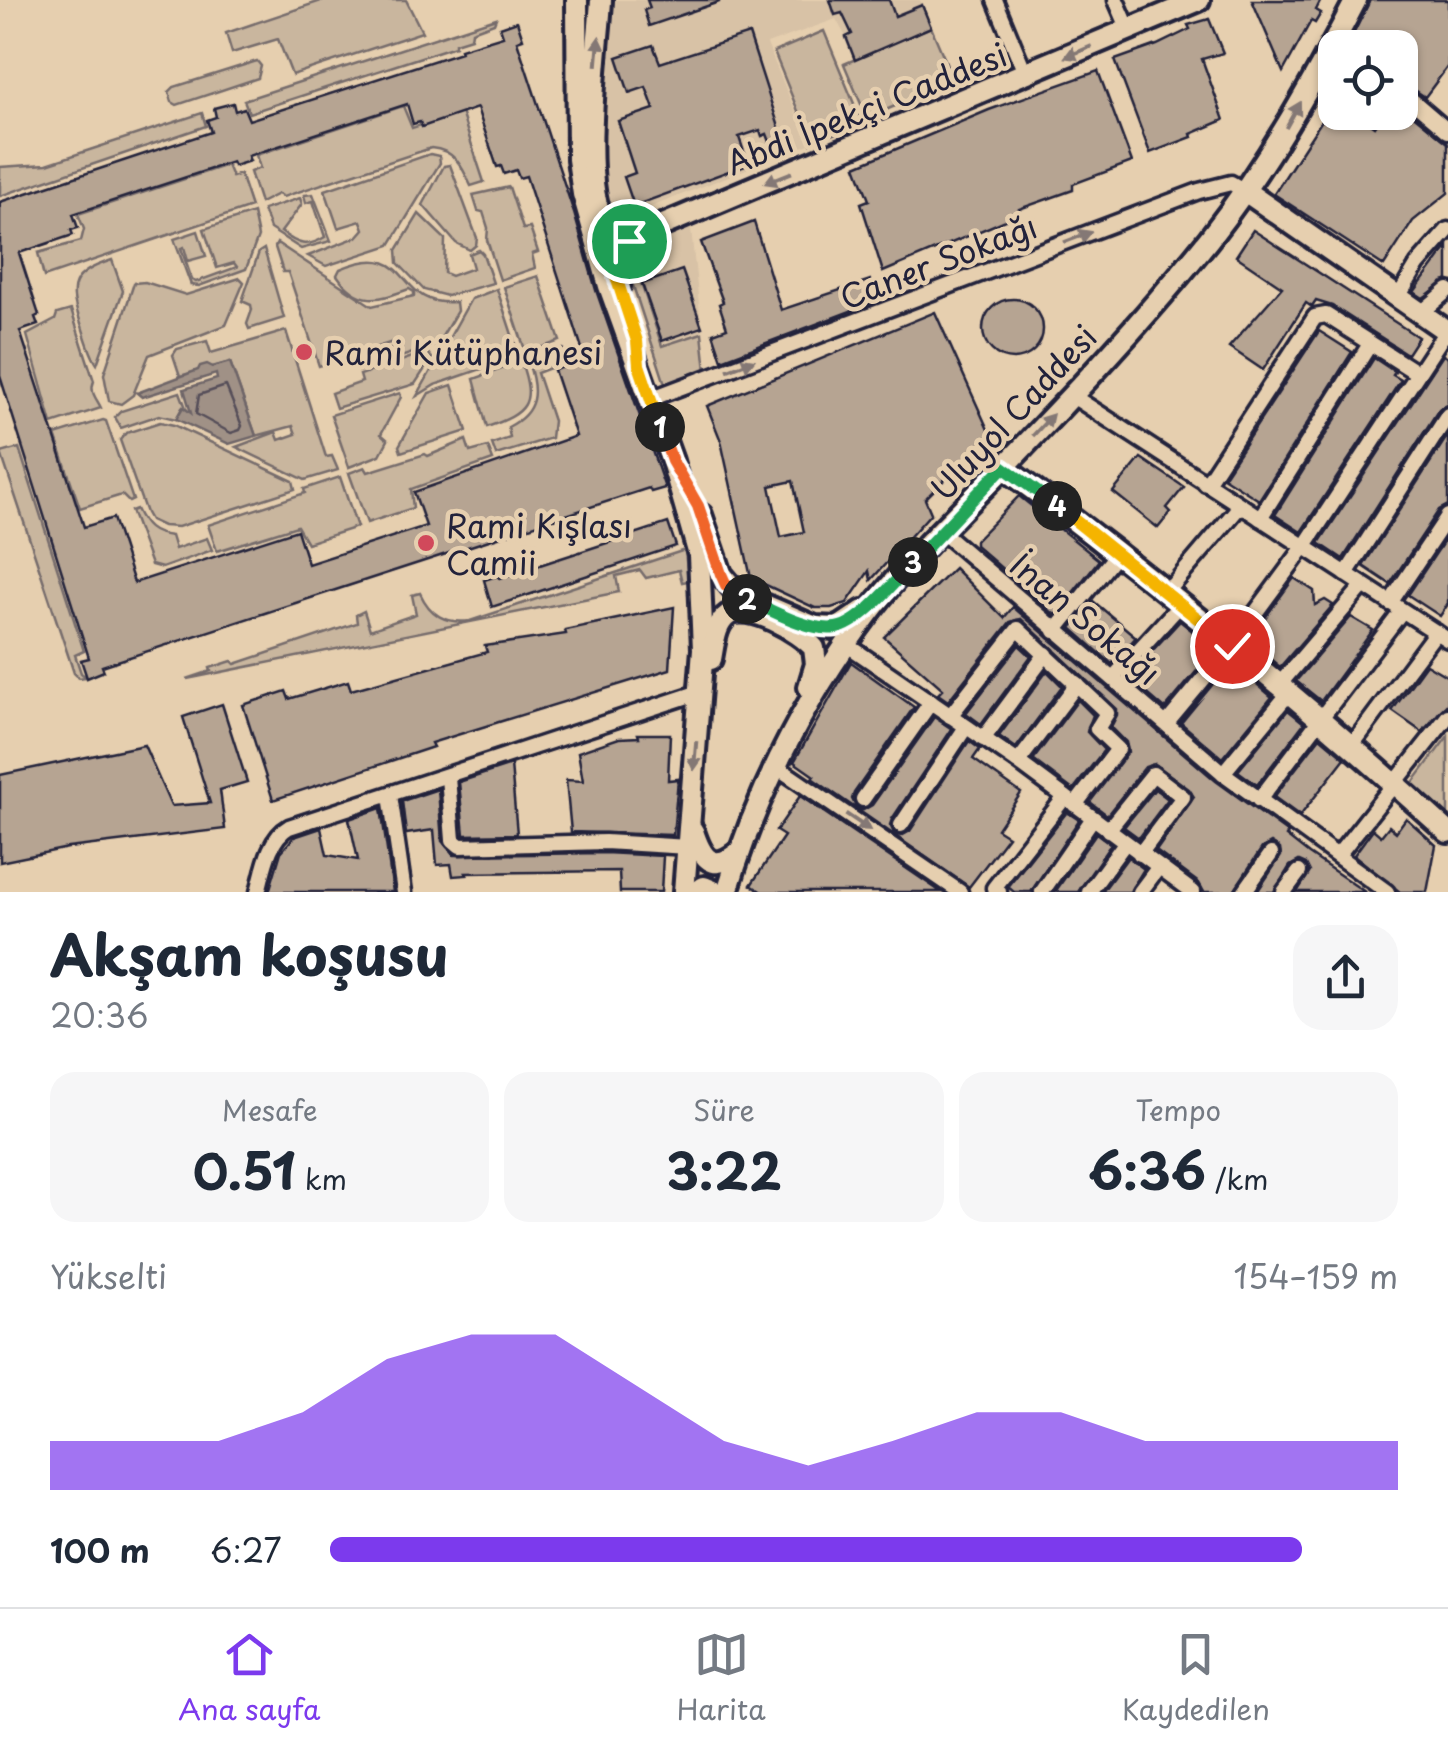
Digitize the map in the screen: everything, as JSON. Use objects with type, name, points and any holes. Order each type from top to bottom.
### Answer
[{"type":"main road","points":[[577,0],[578,142],[583,194],[603,267],[672,461],[699,556],[703,634],[684,892]]},
{"type":"main road","points":[[601,0],[591,128],[600,210],[607,224],[619,232],[664,223]]},
{"type":"main road","name":"Abdi İpekçi Caddesi","points":[[664,223],[1200,0]]},
{"type":"main road","points":[[1338,30],[1336,22],[1345,0]]},
{"type":"main road","points":[[1346,30],[1356,0]]},
{"type":"main road","name":"Uluyol Caddesi","points":[[726,892],[778,767],[846,644],[880,598],[1190,262],[1245,190],[1318,79]]},
{"type":"main road","points":[[1245,190],[1447,332]]},
{"type":"main road","points":[[639,365],[637,341],[616,277],[616,260],[629,241],[664,223]]},
{"type":"main road","points":[[672,461],[698,506],[721,574],[736,594],[815,627],[828,628],[849,623],[880,598]]},
{"type":"main road","points":[[1003,467],[1174,598],[1352,745],[1448,832]]},
{"type":"main road","points":[[700,692],[716,634],[727,616],[746,611],[774,622],[806,639],[816,654],[814,674],[795,732]]},
{"type":"main road","points":[[690,820],[704,858],[726,860],[740,851]]},
{"type":"main road","points":[[697,892],[704,888],[716,892]]},
{"type":"street","points":[[995,0],[1026,75]]},
{"type":"street","points":[[1116,0],[1130,30]]},
{"type":"street","points":[[1418,105],[1448,131]]},
{"type":"street","name":"Caner Sokağı","points":[[650,400],[1199,192],[1232,183],[1245,190]]},
{"type":"street","points":[[1397,299],[1418,264],[1448,230]]},
{"type":"street","points":[[1420,314],[1448,290]]},
{"type":"street","points":[[1206,484],[1315,317],[1326,315],[1418,373]]},
{"type":"street","points":[[1167,723],[1232,646],[1304,547],[1447,332]]},
{"type":"street","points":[[1260,518],[1370,344]]},
{"type":"street","points":[[1071,395],[1396,607],[1443,633],[1352,745]]},
{"type":"street","points":[[1346,574],[1448,416]]},
{"type":"street","points":[[1113,678],[1240,506]]},
{"type":"street","points":[[1259,800],[1396,607],[1448,516]]},
{"type":"street","name":"İnan Sokağı","points":[[941,531],[1223,773],[1387,892]]},
{"type":"street","points":[[1056,631],[1117,554]]},
{"type":"street","points":[[1223,773],[1364,586]]},
{"type":"street","points":[[950,716],[1018,629],[1107,713],[1097,729],[1118,749],[994,888],[1000,892]]},
{"type":"street","points":[[846,644],[1018,762],[1190,891]]},
{"type":"street","points":[[984,739],[1046,654]]},
{"type":"street","points":[[1018,762],[1077,684]]},
{"type":"street","points":[[258,892],[280,832],[700,692]]},
{"type":"street","points":[[863,800],[931,702]]},
{"type":"street","points":[[1338,855],[1448,716]]},
{"type":"street","points":[[901,825],[966,727]]},
{"type":"street","points":[[778,767],[960,892]]},
{"type":"street","points":[[1108,830],[1154,774],[1183,797],[1140,854]]},
{"type":"street","points":[[448,777],[453,840],[460,846],[605,842],[688,847]]},
{"type":"street","points":[[390,794],[404,892]]},
{"type":"street","points":[[1042,892],[1093,818]]},
{"type":"street","points":[[1090,892],[1125,843]]},
{"type":"street","points":[[1244,892],[1271,854]]},
{"type":"street","points":[[1140,892],[1158,868]]},
{"type":"street","points":[[1284,892],[1299,872]]},
{"type":"shaded area","points":[[324,0],[406,0],[422,32],[292,75],[278,39],[232,53],[226,33]]},
{"type":"shaded area","points":[[611,0],[920,0],[922,5],[846,37],[836,19],[767,44],[809,144],[794,150],[790,143],[774,149],[776,157],[626,217],[611,208],[606,197],[600,146]]},
{"type":"shaded area","points":[[496,18],[494,23],[472,31],[471,38],[455,46],[249,113],[244,100]]},
{"type":"shaded area","points":[[931,27],[954,81],[867,118],[844,64]]},
{"type":"shaded area","points":[[824,31],[862,123],[811,143],[774,52]]},
{"type":"shaded area","points":[[257,61],[261,66],[258,78],[177,105],[172,102],[169,92],[174,87]]},
{"type":"shaded area","points":[[403,106],[412,128],[461,112],[484,182],[471,186],[452,156],[431,148],[283,197],[278,194],[260,203],[250,172],[260,168],[256,155]]},
{"type":"shaded area","points":[[202,113],[206,126],[0,196],[0,167],[47,164]]},
{"type":"shaded area","points":[[430,154],[439,156],[440,163],[390,245],[326,266],[308,256],[357,237],[364,229],[361,221],[338,228],[325,190]]},
{"type":"shaded area","points":[[227,165],[232,177],[240,174],[251,207],[44,277],[38,253],[81,241],[84,229],[78,214]]},
{"type":"shaded area","points":[[450,165],[477,238],[470,250],[456,243],[423,205],[444,166]]},
{"type":"shaded area","points":[[509,187],[523,229],[530,228],[538,252],[532,254],[535,268],[500,280],[483,212],[478,211],[473,195]]},
{"type":"shaded area","points":[[313,194],[331,241],[301,249],[270,229],[263,210],[300,198],[302,204],[281,232],[298,242],[313,243],[325,237],[313,201],[306,203],[304,195]]},
{"type":"shaded area","points":[[253,213],[258,237],[246,269],[199,286],[191,285],[174,239],[198,231],[206,256],[188,261],[184,247],[181,248],[196,282],[237,267],[234,263],[217,268],[204,229]]},
{"type":"shaded area","points":[[419,214],[445,239],[444,273],[451,276],[473,268],[469,254],[479,250],[493,283],[447,296],[424,290],[398,263],[397,250]]},
{"type":"shaded area","points":[[690,220],[706,371],[665,384],[632,289],[629,249]]},
{"type":"shaded area","points":[[662,229],[664,238],[649,251],[636,252],[636,267],[641,268],[641,283],[662,346],[702,333],[706,371],[665,384],[625,261],[629,249]]},
{"type":"shaded area","points":[[277,243],[372,306],[414,296],[414,292],[409,289],[379,298],[362,296],[345,285],[337,275],[340,269],[364,261],[381,262],[393,267],[421,295],[435,301],[456,302],[457,311],[437,345],[359,371],[356,360],[397,347],[396,341],[319,366],[288,272],[283,272]]},
{"type":"shaded area","points":[[264,249],[284,318],[249,329],[251,305],[242,301],[259,252]]},
{"type":"shaded area","points":[[112,260],[123,291],[97,364],[77,312],[74,291],[80,276]]},
{"type":"shaded area","points":[[538,276],[560,341],[526,353],[504,287]]},
{"type":"shaded area","points":[[240,278],[244,282],[226,325],[149,355],[133,395],[121,404],[109,401],[104,374],[134,283],[145,282],[186,295]]},
{"type":"shaded area","points":[[497,289],[519,356],[435,385],[417,396],[471,299]]},
{"type":"shaded area","points":[[71,310],[101,408],[52,424],[27,335],[55,320],[57,314]]},
{"type":"shaded area","points":[[286,331],[326,457],[332,456],[338,470],[305,480],[236,447],[276,432],[279,440],[296,434],[293,426],[256,436],[230,362],[180,376],[173,355],[177,349],[207,341],[211,353]]},
{"type":"shaded area","points":[[563,349],[571,350],[574,359],[537,373],[553,421],[551,438],[496,455],[492,444],[510,438],[508,427],[525,415],[533,400],[528,362]]},
{"type":"shaded area","points":[[427,352],[432,358],[415,384],[336,408],[331,393],[362,382],[360,375]]},
{"type":"shaded area","points":[[521,362],[528,388],[525,405],[511,417],[487,427],[474,379]]},
{"type":"shaded area","points":[[452,385],[467,431],[401,452],[399,446],[429,393]]},
{"type":"shaded area","points":[[180,392],[186,408],[176,419],[159,415],[121,428],[115,417],[121,411]]},
{"type":"shaded area","points":[[400,393],[381,434],[388,440],[380,455],[349,467],[331,415]]},
{"type":"shaded area","points":[[103,420],[133,500],[129,502],[122,495],[80,508],[55,435]]},
{"type":"shaded area","points":[[160,422],[293,481],[295,489],[178,527],[150,520],[120,440],[126,433]]},
{"type":"shaded area","points":[[466,440],[470,452],[488,447],[493,460],[411,489],[413,508],[367,523],[349,473],[365,467],[368,472],[428,456]]},
{"type":"shaded area","points":[[19,448],[84,651],[75,655],[86,677],[79,678],[74,673],[1,453]]},
{"type":"shaded area","points":[[340,477],[357,527],[307,543],[297,526],[217,551],[208,525],[305,493],[304,489]]},
{"type":"shaded area","points":[[136,509],[149,528],[171,536],[175,549],[207,538],[212,550],[162,568],[151,565],[131,511]]},
{"type":"shaded area","points":[[685,550],[688,581],[682,582],[679,570],[646,578],[640,570],[616,576],[619,592],[187,679],[211,671],[210,668],[232,661],[235,664],[357,623],[356,615],[364,611],[370,630],[416,614],[412,595],[420,593],[439,616],[470,621]]},
{"type":"shaded area","points":[[1448,736],[1448,821],[1408,789]]},
{"type":"water","points":[[230,362],[256,436],[229,444],[176,419],[183,407],[191,413],[184,389],[217,379],[216,374],[142,397],[137,393],[200,366]]},
{"type":"building","points":[[647,0],[719,2],[649,26],[644,10],[650,8]]},
{"type":"building","points":[[830,0],[889,0],[895,16],[922,5],[931,27],[855,60],[846,37],[852,34],[842,13],[835,15]]},
{"type":"building","points":[[1252,0],[1321,0],[1316,10],[1321,13],[1315,23],[1311,21],[1283,72]]},
{"type":"building","points":[[1370,0],[1448,0],[1448,66],[1425,97],[1418,92],[1418,30],[1355,30]]},
{"type":"building","points":[[1209,19],[1223,53],[1202,59],[1224,120],[1150,153],[1115,60],[1157,45],[1190,29],[1188,25]]},
{"type":"building","points":[[517,21],[523,39],[517,41],[596,290],[665,488],[651,492],[649,488],[102,666],[104,671],[87,678],[81,660],[89,658],[0,376],[0,202],[211,132],[207,120],[216,117],[214,108],[233,103],[235,111],[244,108],[249,120],[461,52],[460,49],[503,36],[500,27]],"holes":[[[407,104],[413,124],[420,122],[422,127],[477,108],[497,167],[501,166],[504,174],[516,170],[519,178],[526,176],[586,361],[554,370],[576,436],[414,492],[426,526],[308,564],[297,530],[134,583],[113,518],[84,527],[20,331],[38,325],[35,317],[39,315],[19,253],[73,235],[71,230],[78,228],[73,214],[232,162],[234,166],[250,161],[248,156]]]},
{"type":"building","points":[[749,34],[787,152],[776,157],[767,134],[762,136],[760,130],[739,137],[748,164],[634,206],[624,177],[635,173],[618,121],[654,109],[646,87],[629,93],[617,57],[653,45],[660,63]]},
{"type":"building","points":[[1098,71],[1132,162],[1073,184],[1073,190],[1019,209],[1020,214],[883,272],[861,203],[869,200],[856,166],[989,110]]},
{"type":"building","points":[[1418,119],[1448,143],[1448,193],[1413,221],[1384,266],[1274,194],[1318,126],[1318,130],[1418,130]]},
{"type":"building","points":[[754,222],[781,310],[870,280],[877,301],[722,360],[713,333],[727,328],[719,304],[723,302],[701,242]]},
{"type":"building","points":[[1253,230],[1418,337],[1407,354],[1332,306],[1316,301],[1312,307],[1306,303],[1263,370],[1229,347],[1282,287],[1236,256]]},
{"type":"building","points":[[1448,246],[1448,280],[1423,298],[1414,292]]},
{"type":"building","points":[[682,270],[702,327],[662,341],[642,284]]},
{"type":"building","points":[[1013,299],[1034,308],[1043,329],[1034,350],[1013,359],[992,350],[983,329],[992,308]]},
{"type":"building","points":[[935,312],[990,434],[925,499],[931,513],[871,580],[869,571],[847,603],[815,608],[751,578],[721,441],[707,406]],"holes":[[[793,481],[804,532],[781,537],[770,486]]]},
{"type":"building","points":[[1319,331],[1352,352],[1259,500],[1223,477]]},
{"type":"building","points":[[1443,355],[1448,358],[1448,404],[1439,409],[1343,559],[1319,543]]},
{"type":"building","points":[[1374,358],[1401,380],[1301,532],[1275,515]]},
{"type":"building","points":[[1448,435],[1448,505],[1439,510],[1390,584],[1363,566]]},
{"type":"building","points":[[1141,458],[1184,487],[1167,508],[1171,512],[1158,528],[1113,492]]},
{"type":"building","points":[[1019,496],[1099,560],[1055,615],[975,545]]},
{"type":"building","points":[[668,523],[676,546],[492,607],[484,580]]},
{"type":"building","points":[[1448,535],[1448,604],[1440,616],[1408,595]]},
{"type":"building","points":[[954,568],[1004,618],[1013,607],[1216,781],[1365,892],[1297,892],[1310,872],[1299,861],[1290,866],[1274,892],[1257,892],[1281,856],[1280,849],[1271,843],[1262,848],[1233,892],[1204,892],[1199,883],[1156,851],[1194,797],[1155,764],[1145,767],[1107,815],[1090,802],[1128,752],[1126,742],[1111,727],[1117,709],[1021,619],[1010,622],[948,701],[938,694],[943,689],[884,637]]},
{"type":"building","points":[[1294,578],[1314,591],[1315,605],[1325,600],[1333,605],[1280,667],[1248,641]]},
{"type":"building","points":[[1093,601],[1136,637],[1112,664],[1071,628]]},
{"type":"building","points":[[674,607],[670,669],[431,743],[433,747],[273,800],[243,705],[286,691],[289,699],[348,681],[351,690],[487,652],[485,646],[566,634],[565,630]]},
{"type":"building","points":[[1351,617],[1373,630],[1321,701],[1296,681]]},
{"type":"building","points":[[1180,621],[1215,649],[1165,709],[1128,677]]},
{"type":"building","points":[[1019,645],[1031,656],[981,724],[966,713]]},
{"type":"building","points":[[851,662],[914,707],[854,793],[856,807],[863,810],[872,805],[934,717],[952,729],[892,819],[894,833],[901,836],[910,831],[969,741],[980,749],[973,759],[1021,793],[997,829],[1008,836],[969,887],[812,778],[794,762]]},
{"type":"building","points":[[1231,662],[1272,697],[1222,758],[1181,723]]},
{"type":"building","points":[[1426,664],[1448,677],[1448,703],[1422,732],[1392,711]]},
{"type":"building","points":[[1047,671],[1062,686],[1016,748],[999,736]]},
{"type":"building","points":[[1078,700],[1093,715],[1087,732],[1104,750],[1073,790],[1033,760]]},
{"type":"building","points":[[222,704],[247,782],[220,790],[225,829],[68,848],[0,862],[0,775],[144,745],[171,806],[210,803],[183,717]]},
{"type":"building","points":[[1288,710],[1304,723],[1257,785],[1238,771]]},
{"type":"building","points":[[638,734],[670,734],[668,780],[678,779],[673,835],[571,832],[566,780],[583,781],[578,752],[619,738],[639,737]]},
{"type":"building","points":[[1320,737],[1345,758],[1300,816],[1274,797]]},
{"type":"building","points":[[511,765],[517,834],[464,835],[459,782]]},
{"type":"building","points":[[438,789],[442,841],[454,855],[663,856],[661,892],[620,892],[619,871],[453,876],[451,864],[437,865],[434,830],[406,834],[402,801]]},
{"type":"building","points":[[1155,789],[1168,799],[1139,838],[1124,827]]},
{"type":"building","points":[[800,796],[941,892],[762,892],[751,885],[784,836],[776,831]]},
{"type":"building","points":[[381,808],[393,892],[269,892],[281,852],[294,837],[321,828],[327,855],[358,860],[349,819]]},
{"type":"building","points":[[1067,812],[1079,820],[1031,892],[1014,892],[1008,887]]},
{"type":"building","points":[[1406,818],[1436,845],[1427,892],[1400,892],[1354,855],[1373,829],[1381,836],[1389,826],[1396,832]]},
{"type":"building","points":[[1096,833],[1111,844],[1078,892],[1055,892]]},
{"type":"building","points":[[1128,857],[1144,869],[1130,892],[1102,892]]},
{"type":"place","name":"Rami Kütüphanesi","points":[[304,352]]},
{"type":"place","name":"Rami Kışlası Camii","points":[[426,543]]},
{"type":"route","points":[[629,241],[620,250],[615,269],[640,350],[639,365],[672,461],[698,506],[726,585],[736,594],[815,627],[838,628],[849,623],[880,598],[1003,467],[1232,646]]}]
